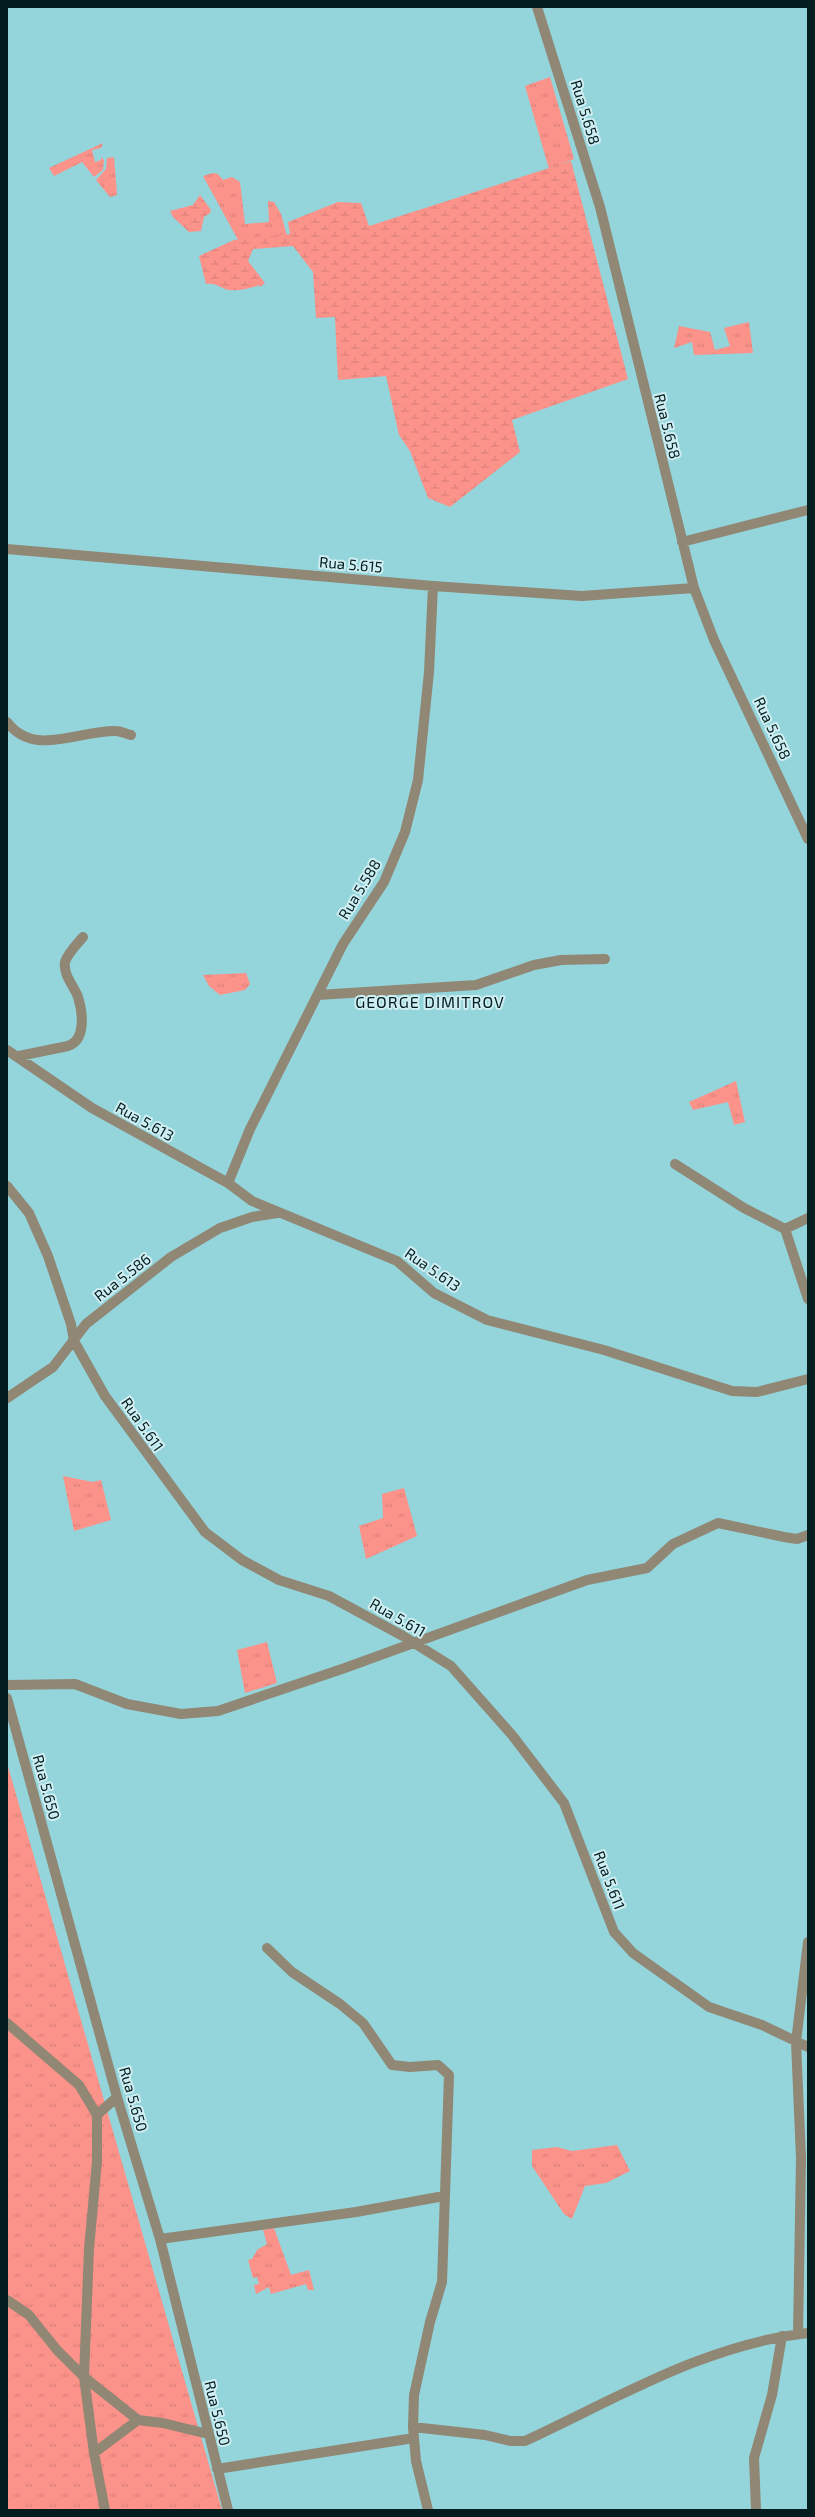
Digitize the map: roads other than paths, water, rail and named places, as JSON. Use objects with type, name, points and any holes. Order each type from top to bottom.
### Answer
[{"type":"street","name":"Rua 5.658","points":[[538,7],[600,207],[694,588],[714,640],[808,838]]},
{"type":"street","points":[[682,542],[808,510]]},
{"type":"street","name":"Rua 5.615","points":[[7,549],[433,586],[582,596],[694,588]]},
{"type":"street","name":"Rua 5.588","points":[[228,1183],[250,1129],[343,944],[384,882],[406,832],[418,772],[429,672],[433,586]]},
{"type":"street","points":[[7,722],[13,729],[28,739],[52,741],[116,731],[131,735]]},
{"type":"street","points":[[19,1056],[68,1046],[76,1043],[80,1036],[78,998],[66,971],[66,961],[83,937]]},
{"type":"street","points":[[318,995],[476,985],[534,965],[561,960],[605,959]]},
{"type":"street","name":"Rua 5.613","points":[[7,1050],[19,1056],[92,1108],[228,1183],[252,1201],[277,1213],[397,1261],[434,1292],[487,1320],[604,1350],[732,1391],[758,1392],[808,1379]]},
{"type":"street","points":[[675,1164],[744,1208],[785,1229],[808,1299]]},
{"type":"street","name":"Rua 5.611","points":[[7,1186],[29,1213],[48,1256],[71,1324],[74,1341],[105,1396],[205,1532],[242,1560],[279,1580],[330,1596],[414,1643],[451,1666],[512,1735],[564,1803],[614,1932],[633,1953],[708,2007],[762,2025],[808,2047]]},
{"type":"street","name":"Rua 5.586","points":[[7,1398],[53,1367],[86,1324],[171,1257],[220,1228],[252,1217],[277,1213]]},
{"type":"street","points":[[785,1229],[808,1218]]},
{"type":"street","points":[[7,1685],[75,1684],[127,1704],[181,1714],[218,1711],[414,1643],[587,1580],[647,1568],[673,1544],[718,1523],[797,1539],[808,1535]]},
{"type":"street","name":"Rua 5.650","points":[[7,1699],[117,2098],[160,2239],[227,2509]]},
{"type":"street","points":[[217,2469],[413,2433],[485,2435],[510,2441],[525,2441],[626,2391],[714,2355],[782,2336],[803,2334],[804,2162],[796,2042],[808,1942]]},
{"type":"street","points":[[267,1948],[292,1972],[340,2004],[363,2023],[392,2065],[410,2067],[438,2065],[445,2069],[449,2075],[442,2282],[430,2322],[414,2395],[413,2433],[416,2461],[428,2510]]},
{"type":"street","points":[[7,2022],[79,2085],[97,2115],[97,2161],[89,2249],[84,2377],[94,2453],[105,2510]]},
{"type":"street","points":[[97,2115],[117,2098]]},
{"type":"street","points":[[160,2239],[356,2212],[444,2196]]},
{"type":"street","points":[[7,2300],[29,2315],[57,2350],[84,2377],[138,2420],[163,2423],[208,2434]]},
{"type":"street","points":[[756,2510],[754,2458],[772,2396],[782,2336]]},
{"type":"street","points":[[94,2453],[138,2420]]},
{"type":"district","name":"GEORGE DIMITROV","points":[[430,1001]]}]
